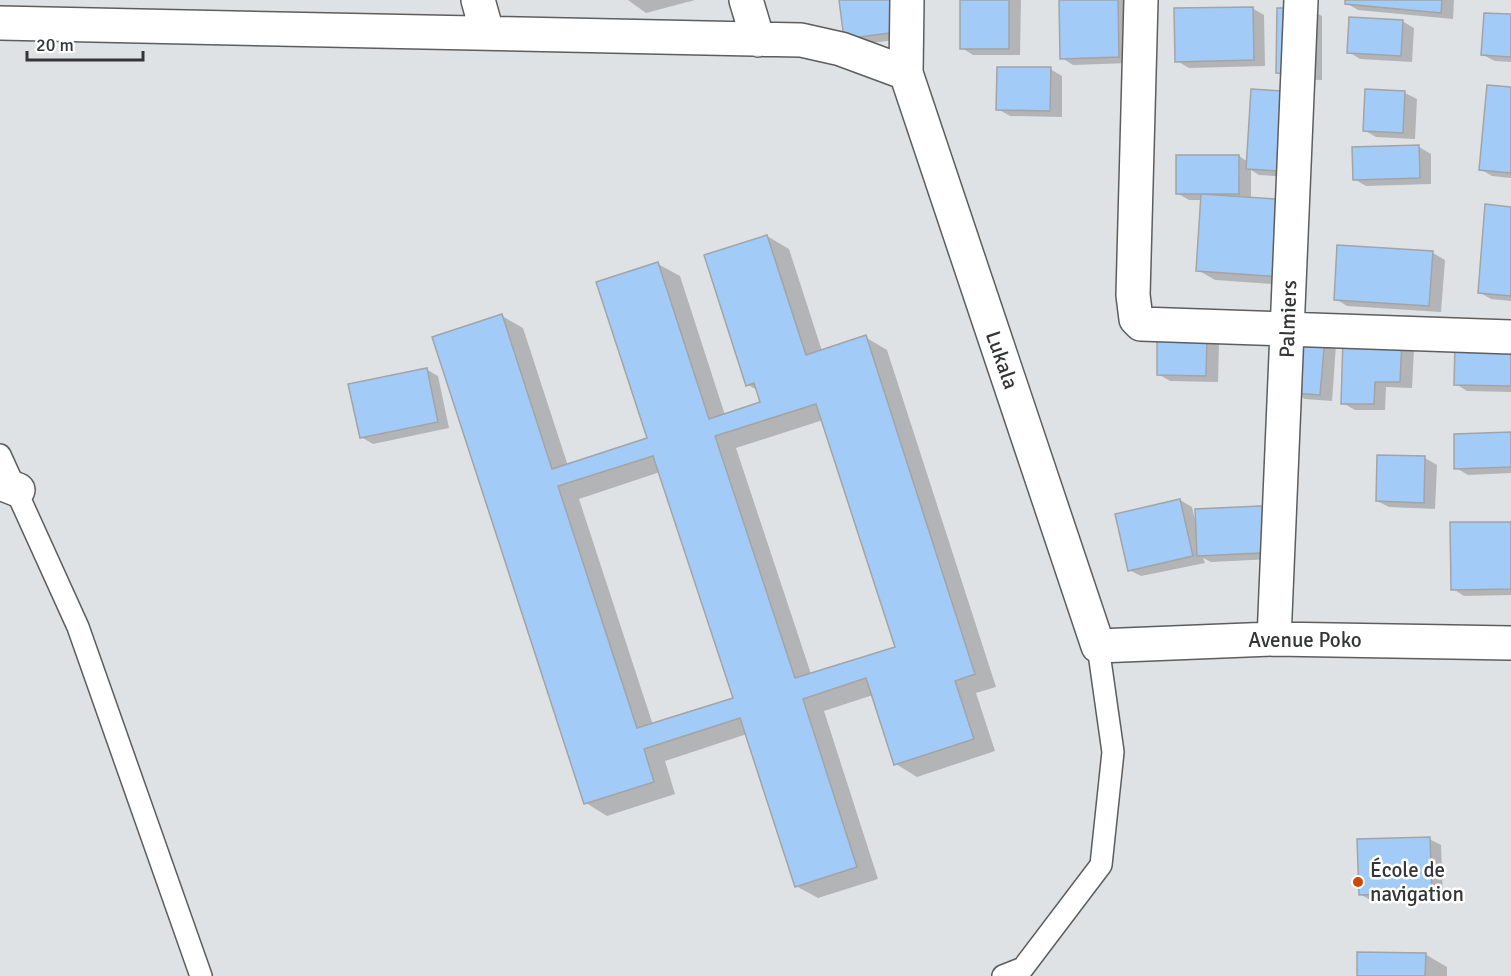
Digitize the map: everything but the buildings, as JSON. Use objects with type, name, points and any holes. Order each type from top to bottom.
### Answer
[{"type":"street","points":[[478,0],[487,32]]},
{"type":"street","points":[[746,0],[758,40]]},
{"type":"street","name":"Lukala","points":[[907,0],[906,74],[1098,646]]},
{"type":"street","points":[[1141,0],[1133,296],[1136,319],[1141,324],[1511,337]]},
{"type":"street","name":"Palmiers","points":[[1274,639],[1301,0]]},
{"type":"street","points":[[0,23],[226,14],[487,32],[801,40],[841,50],[906,74]]},
{"type":"street","name":"Avenue Poko","points":[[1098,646],[1274,639],[1511,643]]},
{"type":"lane","points":[[0,455],[9,486],[78,627],[201,976]]},
{"type":"lane","points":[[1003,976],[1023,968],[1101,865],[1113,752],[1098,646]]},
{"type":"place","name":"École de navigation","points":[[1358,882]]}]
